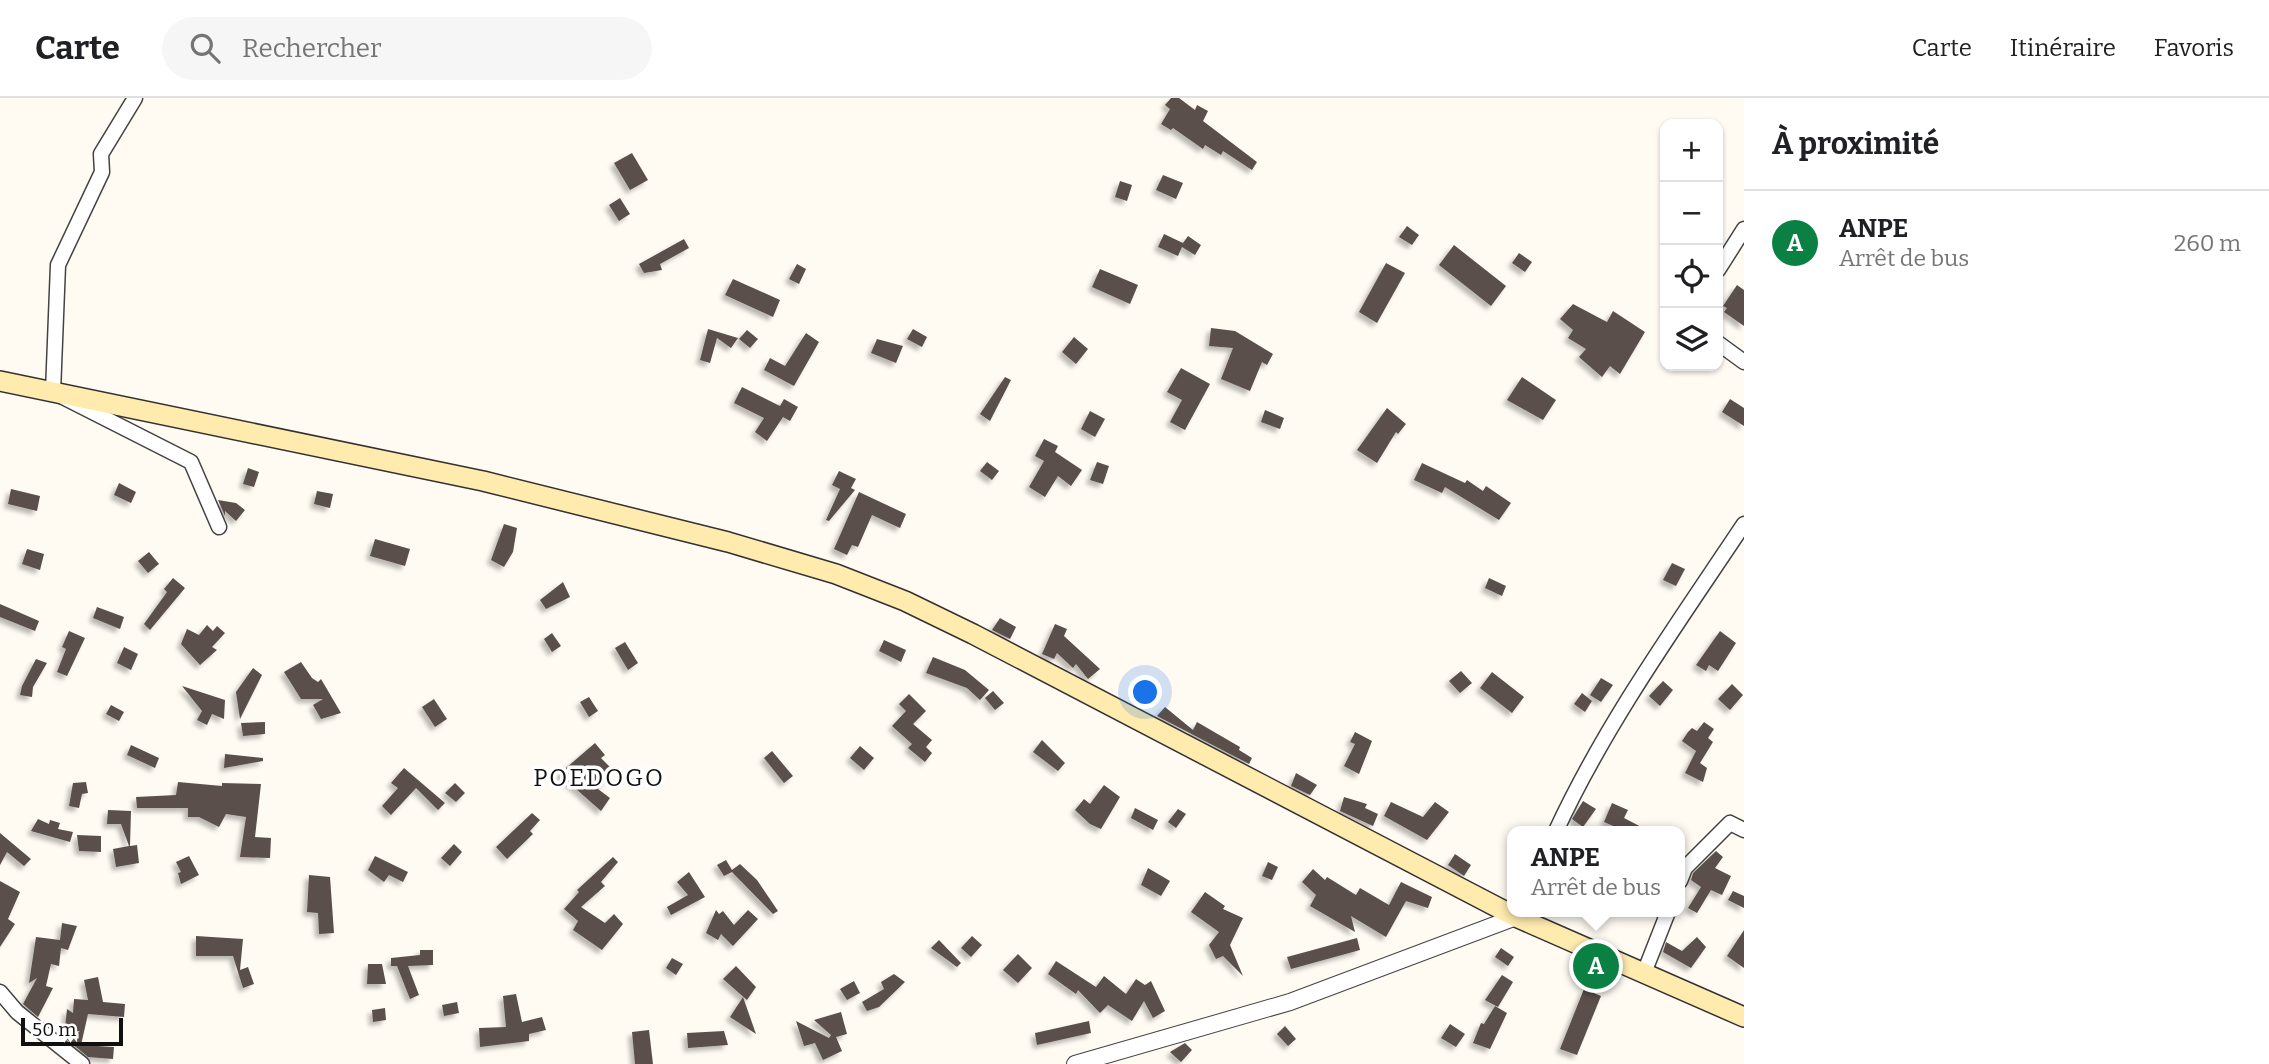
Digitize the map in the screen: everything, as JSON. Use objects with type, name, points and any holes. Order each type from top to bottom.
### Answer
[{"type":"main road","points":[[0,381],[483,481],[728,542],[836,574],[905,601],[973,634],[1507,908]]},
{"type":"main road","points":[[1524,917],[1744,1017]]},
{"type":"street","points":[[135,98],[102,154],[102,172],[58,265],[53,392],[191,462],[219,527]]},
{"type":"street","points":[[1723,263],[1744,229]]},
{"type":"street","points":[[1723,347],[1744,362]]},
{"type":"street","points":[[1558,826],[1576,787],[1744,524]]},
{"type":"street","points":[[1685,869],[1730,823],[1744,830]]},
{"type":"street","points":[[1075,1064],[1290,1002],[1510,917]]},
{"type":"street","points":[[1644,973],[1666,917]]},
{"type":"street","points":[[0,992],[17,1012],[82,1064]]},
{"type":"building","points":[[1171,98],[1179,98],[1195,110],[1197,105],[1208,111],[1203,121],[1257,162],[1252,170],[1223,151],[1221,155],[1205,145],[1203,149],[1173,128],[1171,130],[1161,124],[1170,109],[1165,105]]},
{"type":"building","points":[[632,153],[648,180],[630,190],[614,163]]},
{"type":"building","points":[[1163,175],[1183,183],[1176,199],[1156,190]]},
{"type":"building","points":[[1120,181],[1132,185],[1127,201],[1115,197]]},
{"type":"building","points":[[620,198],[630,214],[619,221],[609,205]]},
{"type":"building","points":[[1407,226],[1419,235],[1412,245],[1399,237]]},
{"type":"building","points":[[1164,234],[1183,243],[1188,236],[1201,245],[1195,255],[1182,247],[1178,256],[1158,247]]},
{"type":"building","points":[[684,239],[689,248],[660,264],[662,270],[644,273],[639,264]]},
{"type":"building","points":[[1454,245],[1506,286],[1491,306],[1439,265]]},
{"type":"building","points":[[1519,253],[1532,262],[1525,272],[1512,263]]},
{"type":"building","points":[[1386,263],[1405,273],[1377,323],[1359,312]]},
{"type":"building","points":[[797,264],[806,269],[799,284],[789,279]]},
{"type":"building","points":[[1100,269],[1138,285],[1130,304],[1092,287]]},
{"type":"building","points":[[733,279],[780,300],[773,317],[725,295]]},
{"type":"building","points":[[1737,285],[1744,290],[1744,326],[1724,312],[1727,308],[1723,306]]},
{"type":"building","points":[[1573,304],[1607,322],[1613,311],[1645,332],[1620,374],[1610,366],[1602,377],[1579,357],[1586,349],[1568,338],[1573,330],[1560,319]]},
{"type":"building","points":[[1211,328],[1235,331],[1273,354],[1267,365],[1262,362],[1250,391],[1221,379],[1233,348],[1209,346]]},
{"type":"building","points":[[708,329],[738,338],[731,348],[717,338],[710,363],[700,360]]},
{"type":"building","points":[[913,329],[927,337],[922,347],[907,339]]},
{"type":"building","points":[[747,330],[758,339],[750,348],[739,339]]},
{"type":"building","points":[[806,333],[819,342],[794,386],[764,370],[770,358],[785,366]]},
{"type":"building","points":[[1074,337],[1088,349],[1076,364],[1062,352]]},
{"type":"building","points":[[877,339],[903,346],[896,363],[871,353]]},
{"type":"building","points":[[1181,368],[1210,384],[1185,430],[1170,422],[1182,400],[1167,392]]},
{"type":"building","points":[[1005,377],[1011,380],[990,421],[980,414]]},
{"type":"building","points":[[1522,377],[1556,400],[1543,420],[1507,400]]},
{"type":"building","points":[[742,387],[780,406],[784,399],[798,407],[790,421],[783,417],[767,441],[755,432],[764,418],[734,403]]},
{"type":"building","points":[[1730,399],[1744,408],[1744,426],[1722,412]]},
{"type":"building","points":[[1387,408],[1406,424],[1398,434],[1396,432],[1377,463],[1357,450]]},
{"type":"building","points":[[1265,410],[1284,418],[1280,429],[1261,422]]},
{"type":"building","points":[[1090,411],[1105,419],[1095,437],[1081,429]]},
{"type":"building","points":[[1044,439],[1058,446],[1055,452],[1082,470],[1071,486],[1058,476],[1045,497],[1029,487],[1044,461],[1035,456]]},
{"type":"building","points":[[987,462],[999,471],[992,480],[980,471]]},
{"type":"building","points":[[1097,462],[1109,466],[1103,484],[1090,480]]},
{"type":"building","points":[[1422,463],[1465,483],[1467,480],[1483,491],[1486,486],[1511,503],[1499,520],[1445,487],[1442,493],[1414,480]]},
{"type":"building","points":[[248,468],[259,472],[254,487],[243,484]]},
{"type":"building","points":[[839,471],[856,479],[851,488],[855,490],[829,521],[826,520],[840,489],[832,485]]},
{"type":"building","points":[[119,483],[136,492],[131,503],[114,495]]},
{"type":"building","points":[[11,489],[40,496],[37,511],[8,504]]},
{"type":"building","points":[[317,491],[333,494],[330,508],[314,504]]},
{"type":"building","points":[[859,492],[906,514],[900,528],[872,515],[858,547],[852,545],[847,555],[834,549]]},
{"type":"building","points":[[218,500],[236,503],[245,510],[236,521],[225,511],[225,516]]},
{"type":"building","points":[[504,524],[517,528],[513,552],[504,567],[491,560]]},
{"type":"building","points":[[375,539],[410,549],[405,566],[370,556]]},
{"type":"building","points":[[27,549],[44,554],[40,570],[22,564]]},
{"type":"building","points":[[149,552],[159,564],[148,573],[138,561]]},
{"type":"building","points":[[1672,563],[1685,569],[1676,586],[1663,580]]},
{"type":"building","points":[[173,578],[185,588],[150,630],[144,624],[167,592],[164,589]]},
{"type":"building","points":[[1489,578],[1506,586],[1502,596],[1485,588]]},
{"type":"building","points":[[563,582],[570,597],[546,609],[540,600]]},
{"type":"building","points":[[0,604],[39,621],[35,631],[0,617]]},
{"type":"building","points":[[97,607],[124,617],[120,629],[93,618]]},
{"type":"building","points":[[1000,618],[1016,627],[1010,639],[992,630]]},
{"type":"building","points":[[1055,624],[1067,629],[1064,636],[1100,669],[1088,679],[1076,664],[1073,668],[1057,653],[1054,659],[1042,654]]},
{"type":"building","points":[[207,625],[213,631],[217,626],[225,633],[212,647],[217,650],[200,665],[181,644],[187,629],[199,635]]},
{"type":"building","points":[[69,631],[85,638],[67,676],[57,672],[66,649],[62,647]]},
{"type":"building","points":[[1720,631],[1736,643],[1718,671],[1709,665],[1706,671],[1696,665]]},
{"type":"building","points":[[552,633],[561,646],[552,652],[544,639]]},
{"type":"building","points":[[884,640],[906,650],[901,662],[879,651]]},
{"type":"building","points":[[625,642],[638,663],[628,670],[615,648]]},
{"type":"building","points":[[124,647],[138,654],[131,670],[117,663]]},
{"type":"building","points":[[933,657],[965,670],[989,690],[980,700],[967,688],[926,673]]},
{"type":"building","points":[[36,659],[47,663],[33,687],[32,697],[20,695],[22,686]]},
{"type":"building","points":[[301,662],[312,678],[318,682],[321,679],[341,713],[321,719],[313,705],[323,699],[301,699],[284,672]]},
{"type":"building","points":[[253,668],[262,675],[240,719],[236,692]]},
{"type":"building","points":[[1461,671],[1472,683],[1460,693],[1449,681]]},
{"type":"building","points":[[1492,672],[1524,697],[1512,713],[1480,688]]},
{"type":"building","points":[[1601,678],[1613,685],[1601,702],[1590,695]]},
{"type":"building","points":[[1663,681],[1673,690],[1660,706],[1649,696]]},
{"type":"building","points":[[1732,684],[1743,695],[1730,710],[1718,699]]},
{"type":"building","points":[[182,686],[225,700],[224,719],[212,714],[207,725],[197,720],[202,711]]},
{"type":"building","points":[[993,691],[1004,703],[995,710],[985,698]]},
{"type":"building","points":[[1582,693],[1592,701],[1585,712],[1574,704]]},
{"type":"building","points":[[909,694],[926,711],[913,724],[932,740],[926,747],[932,753],[925,762],[908,748],[912,744],[892,726],[906,711],[899,704]]},
{"type":"building","points":[[589,697],[598,711],[589,717],[580,702]]},
{"type":"building","points":[[434,699],[447,719],[435,727],[422,707]]},
{"type":"building","points":[[111,705],[124,712],[119,721],[106,714]]},
{"type":"building","points":[[1165,707],[1193,730],[1197,722],[1240,747],[1239,750],[1252,758],[1249,764],[1157,716]]},
{"type":"building","points":[[265,722],[265,734],[243,736],[241,723]]},
{"type":"building","points":[[1704,722],[1714,729],[1708,738],[1713,742],[1700,763],[1707,768],[1703,782],[1685,773],[1696,751],[1682,741],[1692,728],[1697,731]]},
{"type":"building","points":[[1355,732],[1372,741],[1359,774],[1344,766],[1355,744],[1350,742]]},
{"type":"building","points":[[1042,740],[1065,763],[1058,771],[1033,752]]},
{"type":"building","points":[[595,743],[605,755],[601,758],[615,772],[598,789],[610,798],[601,811],[559,774]]},
{"type":"building","points":[[131,745],[159,758],[155,768],[127,755]]},
{"type":"building","points":[[860,746],[874,758],[864,770],[850,758]]},
{"type":"building","points":[[772,751],[793,776],[784,783],[764,758]]},
{"type":"building","points":[[225,754],[263,758],[263,761],[224,768]]},
{"type":"building","points":[[404,768],[445,803],[438,810],[416,788],[391,815],[382,806],[398,788],[391,783]]},
{"type":"building","points":[[1296,773],[1317,785],[1310,795],[1291,786]]},
{"type":"building","points":[[86,782],[88,793],[82,794],[79,808],[69,806],[73,783]]},
{"type":"building","points":[[178,782],[222,786],[222,783],[261,784],[255,837],[271,838],[270,858],[240,857],[246,817],[226,814],[219,827],[199,817],[188,817],[188,808],[137,808],[136,797],[176,795]]},
{"type":"building","points":[[455,783],[465,793],[456,802],[445,793]]},
{"type":"building","points":[[1104,785],[1120,797],[1101,829],[1090,824],[1075,810],[1084,799],[1090,804]]},
{"type":"building","points":[[1344,797],[1367,804],[1365,808],[1378,814],[1373,826],[1340,811]]},
{"type":"building","points":[[1583,801],[1596,809],[1584,826],[1572,819]]},
{"type":"building","points":[[1391,802],[1423,817],[1435,802],[1449,812],[1427,840],[1384,816]]},
{"type":"building","points":[[1612,803],[1628,810],[1624,818],[1639,826],[1613,826],[1604,822]]},
{"type":"building","points":[[1135,808],[1158,820],[1153,830],[1131,818]]},
{"type":"building","points":[[1178,809],[1186,814],[1176,828],[1168,822]]},
{"type":"building","points":[[108,810],[131,811],[130,846],[137,845],[139,863],[116,867],[113,849],[129,846],[121,824],[107,824]]},
{"type":"building","points":[[532,813],[540,820],[530,831],[533,834],[507,859],[496,847]]},
{"type":"building","points":[[38,819],[49,824],[50,820],[60,823],[58,829],[73,832],[70,842],[31,831]]},
{"type":"building","points":[[0,833],[31,859],[24,866],[7,852],[0,865]]},
{"type":"building","points":[[77,835],[101,836],[101,852],[79,851]]},
{"type":"building","points":[[454,844],[462,852],[450,866],[441,858]]},
{"type":"building","points":[[1716,851],[1723,857],[1715,868],[1731,876],[1722,895],[1711,890],[1697,913],[1688,908],[1701,887],[1691,880],[1693,873]]},
{"type":"building","points":[[1455,854],[1471,865],[1464,876],[1448,865]]},
{"type":"building","points":[[189,856],[199,875],[181,884],[178,873],[181,872],[176,862]]},
{"type":"building","points":[[375,856],[408,872],[403,882],[389,875],[384,882],[368,870]]},
{"type":"building","points":[[613,857],[618,862],[601,882],[605,886],[581,907],[605,923],[614,914],[623,924],[602,950],[573,930],[578,921],[564,909],[579,892],[577,890]]},
{"type":"building","points":[[726,860],[732,870],[740,864],[757,880],[778,911],[773,914],[732,872],[724,876],[717,865]]},
{"type":"building","points":[[1268,862],[1278,867],[1272,880],[1262,876]]},
{"type":"building","points":[[1148,868],[1170,881],[1161,896],[1141,885]]},
{"type":"building","points":[[1313,869],[1325,880],[1327,877],[1356,895],[1360,888],[1389,905],[1401,882],[1432,897],[1428,908],[1406,901],[1386,937],[1351,916],[1355,932],[1310,906],[1316,895],[1302,882]]},
{"type":"building","points":[[689,872],[705,897],[671,915],[667,907],[688,895],[677,882]]},
{"type":"building","points":[[309,875],[330,877],[334,933],[319,934],[318,913],[307,912]]},
{"type":"building","points":[[0,881],[20,892],[8,919],[15,924],[0,947]]},
{"type":"building","points":[[1733,891],[1744,896],[1744,908],[1728,900]]},
{"type":"building","points":[[1205,892],[1225,906],[1223,909],[1243,918],[1230,945],[1243,976],[1223,956],[1216,959],[1209,945],[1219,932],[1191,912]]},
{"type":"building","points":[[716,910],[719,914],[723,911],[734,925],[748,910],[758,919],[733,946],[721,934],[718,940],[706,933]]},
{"type":"building","points":[[62,923],[77,926],[68,950],[61,948],[59,966],[51,964],[46,986],[53,988],[38,1017],[23,1004],[37,978],[29,983],[36,937],[60,940]]},
{"type":"building","points":[[1744,930],[1744,968],[1727,956]]},
{"type":"building","points":[[196,936],[243,939],[240,970],[248,967],[254,984],[243,988],[233,956],[196,956]]},
{"type":"building","points":[[972,936],[982,945],[971,957],[961,948]]},
{"type":"building","points":[[1697,937],[1706,947],[1691,968],[1663,952],[1666,942],[1682,951]]},
{"type":"building","points":[[1357,938],[1360,950],[1291,969],[1287,957]]},
{"type":"building","points":[[939,940],[961,963],[957,967],[931,948]]},
{"type":"building","points":[[1501,948],[1514,957],[1508,966],[1495,957]]},
{"type":"building","points":[[420,950],[433,950],[433,965],[408,966],[419,995],[410,999],[397,966],[391,966],[391,958],[420,955]]},
{"type":"building","points":[[1018,954],[1032,968],[1018,983],[1003,970]]},
{"type":"building","points":[[672,958],[683,964],[676,975],[666,968]]},
{"type":"building","points":[[1056,961],[1096,987],[1104,976],[1126,994],[1136,979],[1145,985],[1151,981],[1165,1011],[1153,1018],[1144,1001],[1132,1021],[1108,1005],[1100,1013],[1078,990],[1076,994],[1048,974]]},
{"type":"building","points":[[368,964],[382,964],[386,984],[367,984]]},
{"type":"building","points":[[736,966],[756,987],[747,1000],[723,979]]},
{"type":"building","points":[[894,974],[905,982],[879,1007],[867,1011],[862,1002],[884,989],[881,982]]},
{"type":"building","points":[[1502,975],[1513,982],[1498,1007],[1485,1000]]},
{"type":"building","points":[[98,977],[103,1002],[125,1004],[124,1017],[88,1014],[81,1045],[114,1047],[113,1059],[88,1057],[64,1037],[67,1009],[73,1013],[74,999],[88,1000],[84,980]]},
{"type":"building","points":[[854,981],[860,993],[847,1000],[840,989]]},
{"type":"building","points":[[1584,989],[1601,996],[1577,1055],[1560,1049]]},
{"type":"building","points":[[516,994],[522,1022],[542,1017],[546,1030],[529,1034],[529,1041],[480,1047],[479,1028],[506,1027],[503,996]]},
{"type":"building","points":[[743,997],[756,1034],[730,1017]]},
{"type":"building","points":[[457,1002],[459,1013],[444,1016],[442,1005]]},
{"type":"building","points":[[1495,1006],[1507,1013],[1490,1049],[1473,1043],[1481,1023],[1484,1024]]},
{"type":"building","points":[[385,1008],[386,1020],[373,1022],[372,1010]]},
{"type":"building","points":[[841,1012],[847,1034],[836,1037],[842,1051],[823,1060],[815,1043],[804,1046],[796,1021],[829,1038],[831,1035],[814,1020]]},
{"type":"building","points":[[1089,1021],[1091,1033],[1037,1045],[1035,1033]]},
{"type":"building","points":[[1450,1024],[1465,1034],[1456,1047],[1441,1038]]},
{"type":"building","points":[[1285,1026],[1296,1039],[1288,1046],[1277,1034]]},
{"type":"building","points":[[649,1030],[653,1064],[635,1064],[632,1032]]},
{"type":"building","points":[[724,1031],[728,1045],[688,1048],[687,1033]]},
{"type":"building","points":[[1185,1043],[1192,1050],[1181,1062],[1170,1052]]},
{"type":"place","name":"ANPE","points":[[1596,966]]},
{"type":"district","name":"POEDOGO","points":[[599,778]]}]
